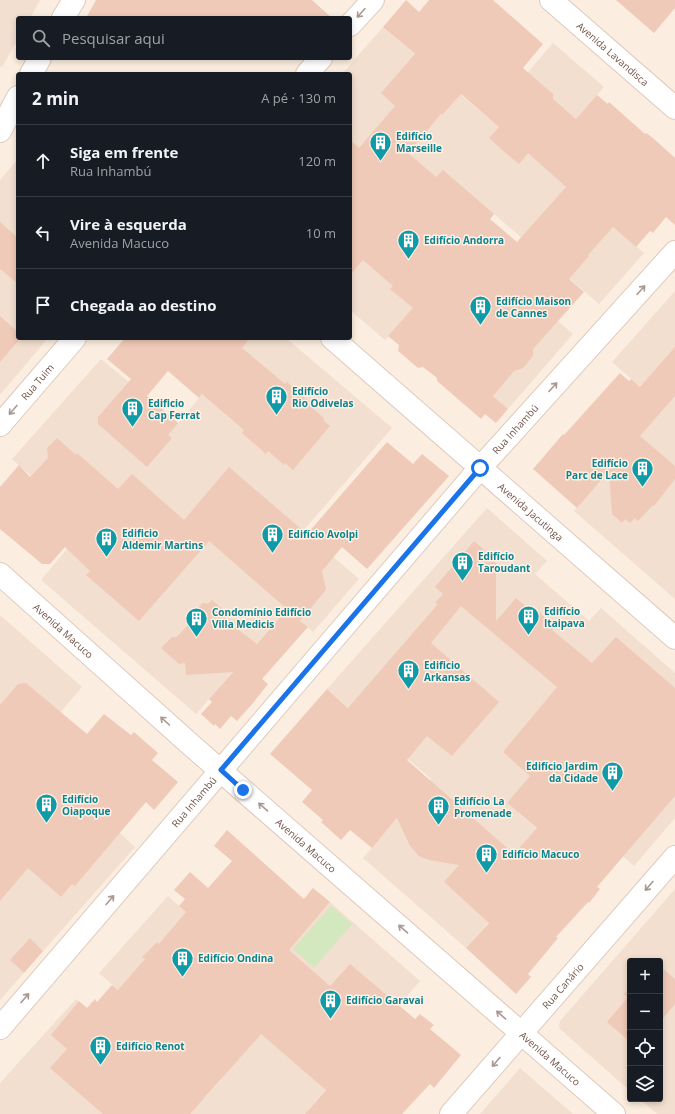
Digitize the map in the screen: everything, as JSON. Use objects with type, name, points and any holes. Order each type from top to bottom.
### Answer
[{"type":"street","points":[[64,16],[74,0]]},
{"type":"street","points":[[352,23],[372,0]]},
{"type":"street","name":"Avenida Lavandisca","points":[[551,0],[675,108]]},
{"type":"street","points":[[32,72],[39,60]]},
{"type":"street","points":[[309,72],[319,60]]},
{"type":"street","points":[[0,131],[11,99]]},
{"type":"street","name":"Rua Inhambú","points":[[0,1028],[480,468],[675,252]]},
{"type":"street","name":"Rua Tuim","points":[[0,425],[73,340]]},
{"type":"street","name":"Avenida Jacutinga","points":[[334,340],[675,638]]},
{"type":"street","name":"Avenida Macuco","points":[[0,574],[221,770],[614,1114]]},
{"type":"street","name":"Rua Canário","points":[[451,1114],[675,857]]},
{"type":"shaded area","points":[[0,0],[40,0],[31,16],[16,16],[16,42],[2,67],[0,66]]},
{"type":"shaded area","points":[[383,27],[488,118],[553,43],[604,87],[539,162],[644,253],[599,304],[494,214],[469,243],[573,334],[508,409],[404,319],[385,340],[352,312],[352,72],[344,72]]},
{"type":"shaded area","points":[[16,161],[16,238],[0,236],[0,180]]},
{"type":"shaded area","points":[[0,269],[16,282],[16,340],[46,340],[0,395]]},
{"type":"shaded area","points":[[675,291],[675,599],[574,511],[664,408],[612,362]]},
{"type":"shaded area","points":[[248,340],[288,340],[392,428],[303,531],[359,579],[313,632],[287,609],[196,714],[41,580],[86,526],[12,459],[101,359],[178,423]]},
{"type":"shaded area","points":[[487,508],[547,561],[535,574],[589,621],[601,608],[675,673],[675,818],[634,866],[531,776],[507,803],[556,845],[466,948],[363,858],[431,779],[327,689]]},
{"type":"shaded area","points":[[0,615],[82,687],[29,749],[135,847],[0,1000]]},
{"type":"shaded area","points":[[675,889],[675,1114],[657,1114],[643,1102],[663,1102],[663,958],[627,958],[627,1088],[560,1029],[560,1021]]},
{"type":"shaded area","points":[[168,896],[262,980],[330,902],[420,981],[308,1110],[312,1114],[0,1114],[0,1083],[76,999],[197,1106],[221,1080],[99,973]]},
{"type":"shaded area","points":[[520,1068],[573,1114],[480,1114]]},
{"type":"green space","points":[[331,906],[352,924],[314,968],[293,949]]},
{"type":"building","points":[[96,0],[312,0],[330,16],[87,16]]},
{"type":"building","points":[[406,0],[419,12],[429,0],[493,0],[543,44],[523,68],[553,94],[553,99],[576,119],[597,95],[608,104],[609,102],[675,158],[675,225],[666,217],[653,233],[650,231],[636,247],[613,227],[569,279],[584,292],[533,349],[533,356],[523,368],[514,371],[493,396],[508,409],[496,423],[485,414],[481,419],[437,381],[437,378],[423,367],[418,368],[398,351],[399,345],[388,336],[413,308],[390,289],[393,286],[363,260],[352,273],[352,142],[359,148],[395,106],[381,93],[415,54],[383,27]],"holes":[[[461,94],[499,127],[489,138],[519,164],[528,153],[566,187],[517,242],[490,219],[494,214],[443,170],[436,177],[408,153],[441,114],[442,115]]]},
{"type":"building","points":[[616,0],[675,0],[675,8],[654,33]]},
{"type":"building","points":[[0,222],[16,236],[16,282],[0,269]]},
{"type":"building","points":[[0,316],[16,330],[16,340],[18,341],[0,362]]},
{"type":"building","points":[[123,340],[248,340],[242,348],[285,384],[287,382],[300,393],[311,403],[309,405],[324,418],[323,420],[330,426],[293,470],[285,463],[284,465],[268,451],[266,454],[242,433],[244,430],[202,394],[199,398],[168,371],[147,396],[178,423],[168,435],[172,438],[147,467],[98,424],[98,417],[131,379],[107,359]]},
{"type":"building","points":[[675,347],[675,396],[640,436],[675,466],[675,479],[654,506],[653,505],[638,521],[635,518],[630,523],[625,519],[622,523],[612,514],[609,471],[577,508],[533,469],[563,434],[564,435],[620,373],[629,381],[631,379],[640,387]]},
{"type":"building","points":[[57,438],[76,455],[77,453],[118,489],[132,474],[184,520],[229,467],[307,534],[387,442],[413,464],[422,454],[449,476],[367,569],[342,547],[322,571],[326,590],[300,621],[308,627],[262,679],[268,684],[253,703],[237,721],[231,716],[220,729],[215,724],[214,726],[201,714],[212,702],[209,699],[233,672],[186,675],[185,663],[179,664],[161,648],[172,637],[177,637],[195,617],[194,612],[203,603],[208,604],[212,600],[226,612],[227,621],[257,644],[287,609],[209,541],[139,621],[86,575],[90,571],[65,547],[50,564],[42,564],[0,529],[0,487],[19,465],[30,477],[48,458],[47,448]]},
{"type":"building","points":[[474,541],[493,558],[496,563],[496,621],[516,598],[532,612],[535,608],[555,627],[552,630],[592,663],[616,637],[675,688],[675,796],[597,887],[600,889],[589,903],[588,902],[556,937],[558,938],[528,974],[531,977],[516,994],[466,948],[489,923],[444,882],[459,865],[429,860],[419,856],[410,846],[397,818],[372,848],[350,830],[341,840],[321,822],[323,820],[302,802],[312,790],[270,754],[327,689],[348,708],[438,604],[435,603],[443,594],[435,587]],"holes":[[[461,606],[557,687],[503,752],[530,776],[507,803],[537,828],[514,854],[407,760],[427,736],[452,756],[499,702],[431,643]]]},
{"type":"building","points":[[26,683],[87,734],[104,714],[131,735],[134,732],[158,753],[152,760],[178,782],[154,810],[146,802],[75,886],[72,884],[61,897],[28,868],[0,901],[0,705],[18,684]]},
{"type":"building","points":[[227,830],[304,899],[313,888],[330,902],[289,950],[330,986],[350,964],[415,1019],[420,1014],[434,1025],[430,1029],[461,1055],[434,1088],[430,1084],[402,1114],[305,1114],[326,1090],[261,1034],[190,1114],[103,1114],[50,1068],[67,1049],[51,1035],[79,1001],[87,1008],[95,999],[97,1002],[112,985],[118,990],[145,959],[142,957],[157,942],[159,944],[186,912],[179,906],[185,899],[174,890],[190,872],[208,888],[232,861],[214,846]]},
{"type":"building","points":[[30,938],[43,951],[24,973],[10,960]]},
{"type":"building","points":[[663,969],[675,979],[675,1004],[663,1018]]},
{"type":"building","points":[[627,998],[627,1039],[607,1022]]},
{"type":"place","name":"Edifício Marseille","points":[[380,162]]},
{"type":"place","name":"Edifício Andorra","points":[[409,260]]},
{"type":"place","name":"Edifício Maison de Cannes","points":[[481,326]]},
{"type":"place","name":"Edifício Rio Odivelas","points":[[276,416]]},
{"type":"place","name":"Edificio Cap Ferrat","points":[[132,428]]},
{"type":"place","name":"Edifício Parc de Lace","points":[[643,488]]},
{"type":"place","name":"Edifício Avolpi","points":[[273,554]]},
{"type":"place","name":"Edificio Aldemir Martins","points":[[107,558]]},
{"type":"place","name":"Edifício Taroudant","points":[[462,582]]},
{"type":"place","name":"Edifício Itaipava","points":[[529,636]]},
{"type":"place","name":"Condomínio Edifício Villa Medicis","points":[[197,638]]},
{"type":"place","name":"Edificio Arkansas","points":[[408,690]]},
{"type":"place","name":"Edifício Jardim da Cidade","points":[[613,792]]},
{"type":"place","name":"Edifício Oiapoque","points":[[47,824]]},
{"type":"place","name":"Edifício La Promenade","points":[[439,826]]},
{"type":"place","name":"Edifício Macuco","points":[[487,874]]},
{"type":"place","name":"Edifício Ondina","points":[[182,978]]},
{"type":"place","name":"Edifício Garavai","points":[[330,1020]]},
{"type":"place","name":"Edifício Renot","points":[[100,1066]]},
{"type":"route","points":[[243,790],[221,770],[480,468]]}]
